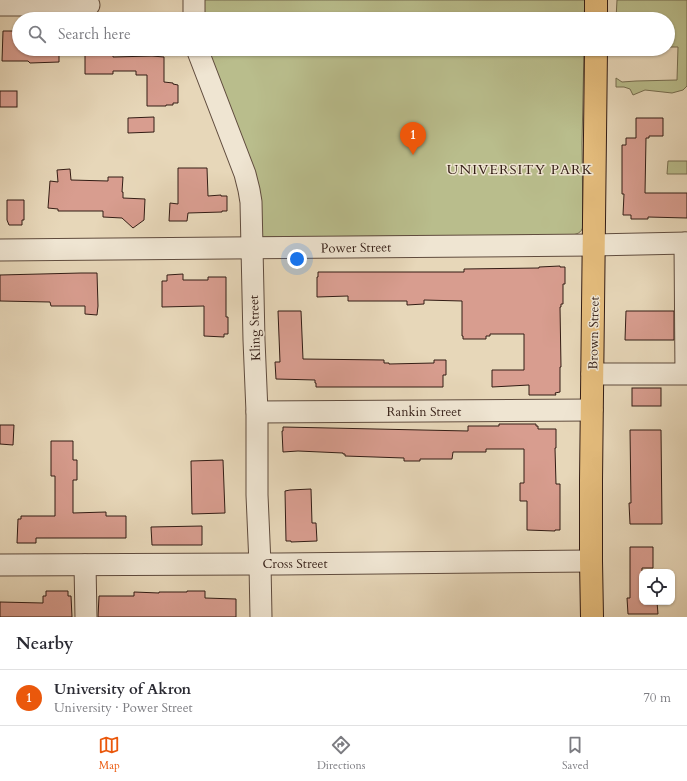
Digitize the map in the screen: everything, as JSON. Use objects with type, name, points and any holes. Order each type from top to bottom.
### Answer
[{"type":"main road","points":[[596,0],[596,12]]},
{"type":"main road","name":"Brown Street","points":[[592,617],[592,374],[596,56]]},
{"type":"street","points":[[194,0],[194,12]]},
{"type":"street","points":[[0,4],[89,5]]},
{"type":"street","name":"Kling Street","points":[[200,56],[248,181],[251,202],[261,617]]},
{"type":"street","points":[[592,374],[687,374],[686,243]]},
{"type":"street","name":"Power Street","points":[[0,250],[686,243]]},
{"type":"street","name":"Rankin Street","points":[[257,412],[592,410]]},
{"type":"street","name":"Cross Street","points":[[0,565],[591,561]]},
{"type":"street","points":[[85,565],[86,617]]},
{"type":"green space","points":[[200,0],[585,0],[584,12],[200,12]]},
{"type":"green space","points":[[617,0],[687,0],[687,86],[683,90],[672,93],[645,90],[633,95],[630,89],[616,87],[616,78],[622,82],[677,80],[678,47],[675,47],[675,12],[616,12]]},
{"type":"green space","points":[[206,56],[584,56],[582,143],[583,227],[579,233],[572,235],[261,237]]},
{"type":"green space","points":[[668,161],[687,161],[687,174],[667,174]]},
{"type":"building","points":[[3,31],[12,31],[12,56],[59,56],[59,62],[30,63],[28,61],[2,61]]},
{"type":"building","points":[[85,56],[164,57],[164,82],[178,85],[178,103],[173,103],[173,105],[166,106],[147,106],[147,75],[136,75],[136,71],[113,71],[113,74],[85,74]]},
{"type":"building","points":[[0,91],[17,91],[17,107],[0,107]]},
{"type":"building","points":[[154,117],[154,132],[128,133],[128,118]]},
{"type":"building","points":[[636,118],[663,118],[663,136],[649,136],[649,138],[646,138],[645,193],[687,193],[687,218],[648,217],[648,219],[631,219],[631,215],[623,215],[624,194],[622,194],[622,145],[626,145],[626,138],[636,138]]},
{"type":"building","points":[[178,168],[207,168],[208,196],[227,196],[227,211],[188,213],[187,221],[169,221],[170,203],[178,204]]},
{"type":"building","points":[[70,169],[71,180],[108,181],[108,177],[123,177],[123,198],[145,199],[144,220],[133,228],[122,218],[103,217],[103,211],[58,211],[58,209],[48,208],[50,181],[58,182],[57,170]]},
{"type":"building","points":[[7,200],[24,200],[24,220],[22,220],[22,225],[9,225],[7,220]]},
{"type":"building","points":[[565,267],[565,284],[563,284],[563,304],[561,304],[560,307],[560,392],[555,393],[556,395],[529,395],[529,385],[492,387],[492,370],[524,370],[524,334],[490,334],[490,336],[486,336],[486,339],[463,339],[462,301],[424,300],[424,304],[407,305],[407,301],[348,301],[348,296],[317,297],[318,272],[464,272],[464,269],[539,268]]},
{"type":"building","points":[[97,273],[97,315],[85,314],[85,306],[51,306],[50,302],[0,301],[0,275]]},
{"type":"building","points":[[183,274],[183,280],[208,280],[208,277],[226,277],[226,317],[228,317],[228,334],[224,334],[224,337],[204,336],[204,306],[162,307],[162,281],[167,281],[167,275]]},
{"type":"building","points":[[278,311],[301,311],[303,359],[384,360],[384,363],[389,364],[434,363],[434,360],[446,360],[446,375],[443,375],[443,387],[316,387],[315,380],[276,379],[275,362],[280,362]]},
{"type":"building","points":[[626,311],[674,311],[674,340],[625,340]]},
{"type":"building","points":[[632,388],[661,388],[661,406],[632,406]]},
{"type":"building","points":[[499,424],[536,424],[538,429],[556,429],[556,484],[560,484],[560,530],[527,530],[527,501],[520,501],[520,483],[524,483],[524,449],[486,449],[486,452],[453,452],[452,459],[420,459],[420,461],[404,461],[404,458],[345,456],[343,453],[298,451],[283,452],[283,427],[468,431],[468,426],[499,426]]},
{"type":"building","points":[[0,425],[14,425],[13,445],[0,444]]},
{"type":"building","points":[[630,430],[661,430],[662,524],[630,524]]},
{"type":"building","points":[[51,441],[73,441],[73,460],[77,460],[77,480],[73,480],[73,513],[106,512],[106,516],[126,516],[126,538],[36,538],[36,543],[17,543],[18,519],[21,519],[21,516],[55,516],[55,476],[51,476]]},
{"type":"building","points":[[223,460],[225,513],[192,514],[191,461]]},
{"type":"building","points":[[311,489],[312,523],[316,523],[317,541],[286,541],[285,491]]},
{"type":"building","points":[[202,526],[202,545],[152,545],[151,527]]},
{"type":"building","points":[[630,547],[653,547],[653,568],[639,569],[639,605],[657,605],[658,614],[628,614],[627,598],[630,598]]},
{"type":"building","points":[[46,591],[68,591],[68,596],[71,596],[72,617],[0,617],[0,602],[43,603],[43,596],[46,596]]},
{"type":"building","points":[[205,591],[205,598],[236,599],[236,617],[98,617],[99,596],[134,596],[134,592],[159,593]]},
{"type":"place","name":"University of Akron","points":[[413,155]]},
{"type":"district","name":"UNIVERSITY PARK","points":[[520,169]]}]
